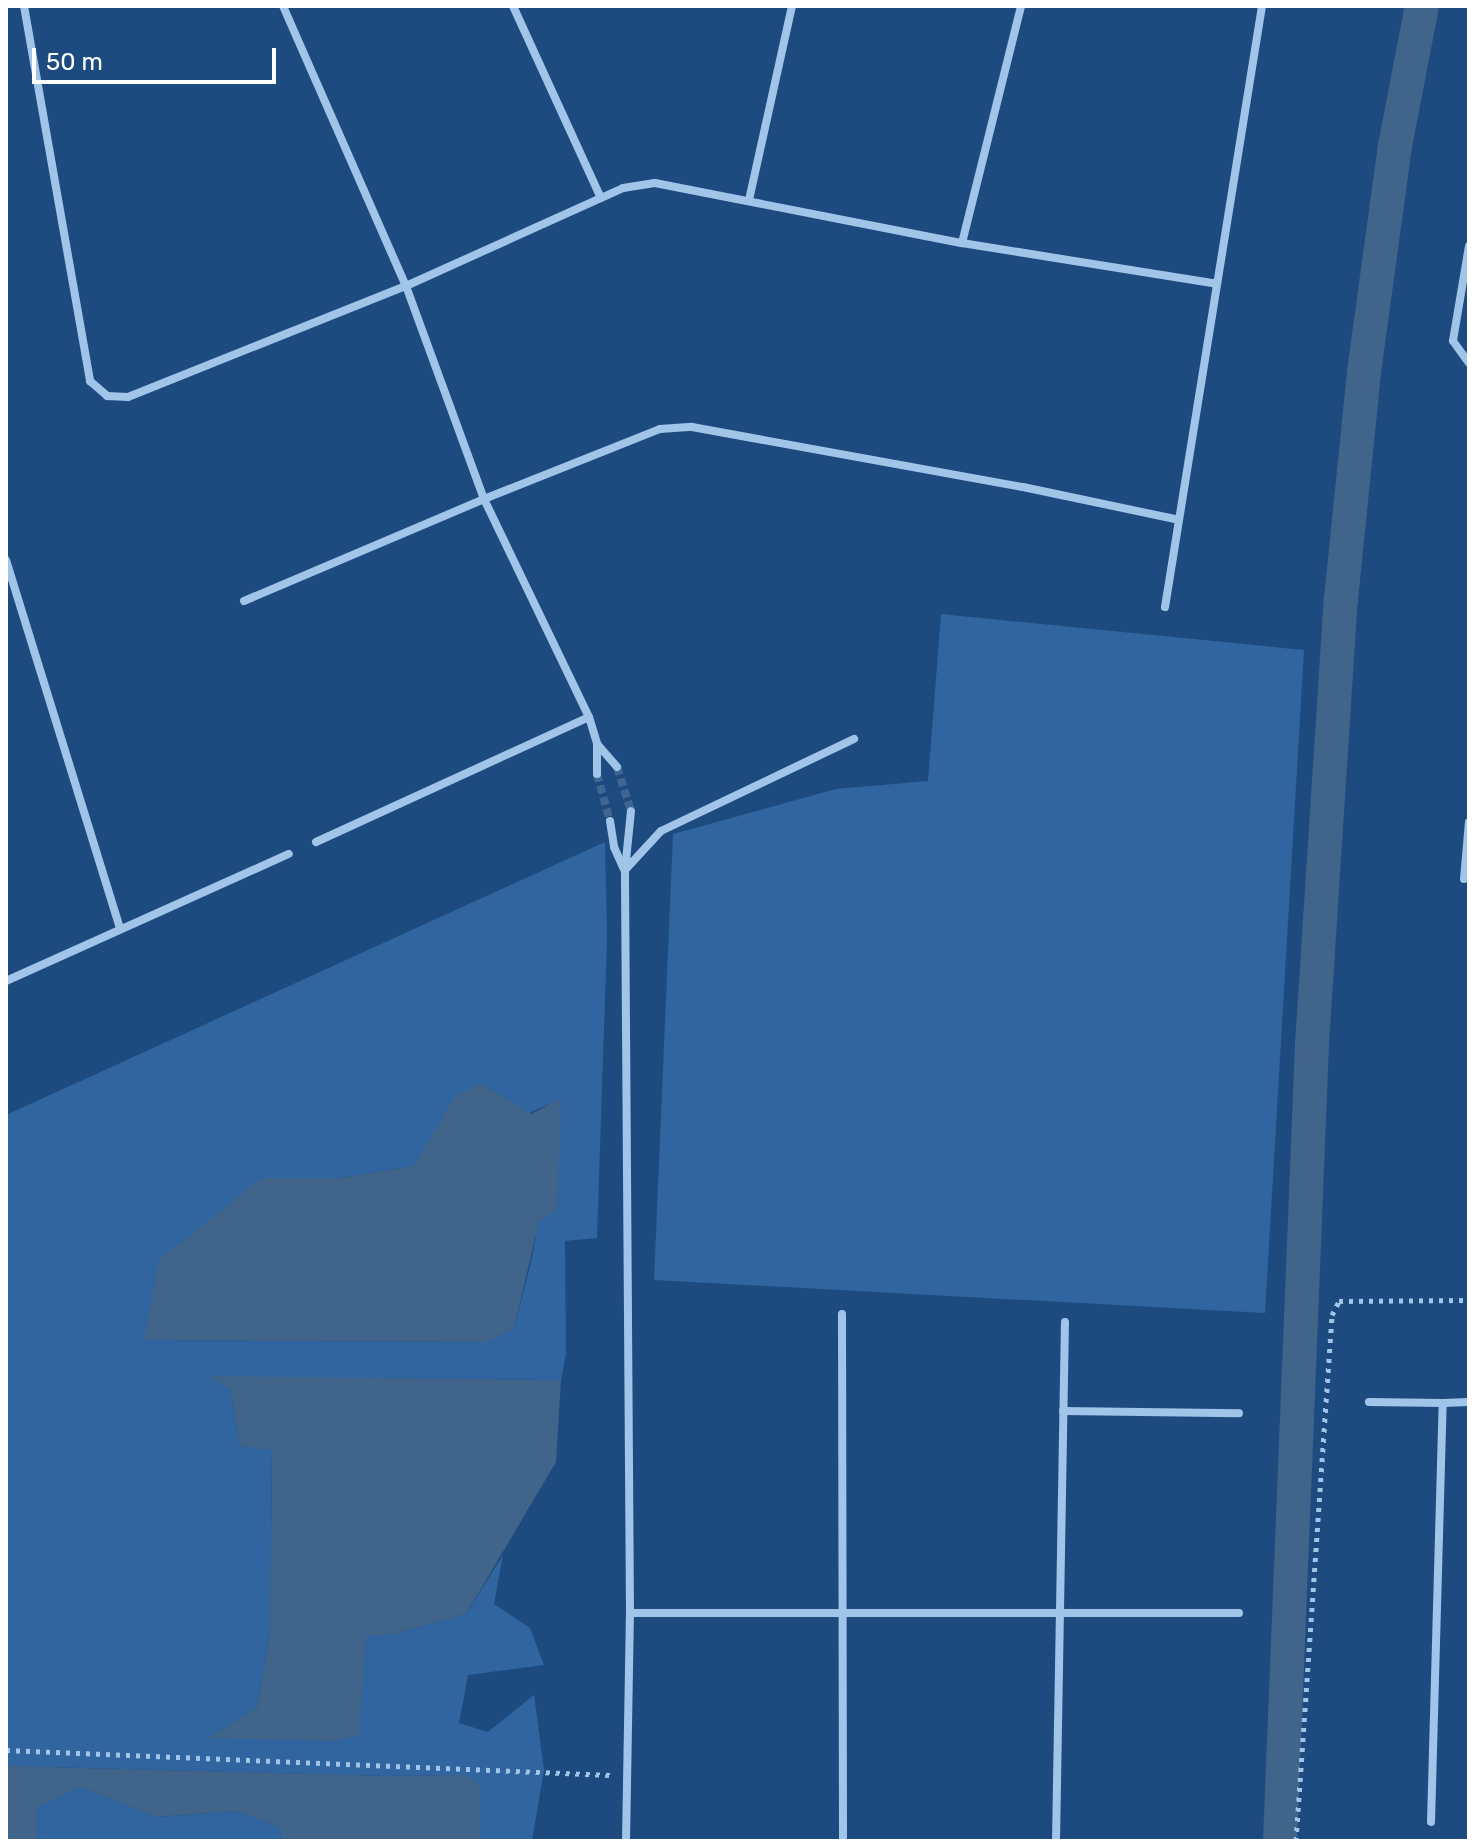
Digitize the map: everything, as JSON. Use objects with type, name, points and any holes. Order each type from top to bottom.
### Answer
[{"type":"street","points":[[24,6],[90,381],[107,396],[128,397],[406,286],[623,188],[655,183],[962,243],[1217,284]]},
{"type":"street","points":[[283,6],[406,286],[484,499],[589,717],[597,744],[597,774]]},
{"type":"street","points":[[513,6],[601,198]]},
{"type":"street","points":[[749,200],[792,6]]},
{"type":"street","points":[[962,243],[1021,6]]},
{"type":"street","points":[[1165,607],[1262,6]]},
{"type":"street","points":[[1469,246],[1453,341],[1469,363]]},
{"type":"street","points":[[244,601],[484,499],[660,429],[692,427],[1023,487],[1179,520]]},
{"type":"street","points":[[6,560],[120,929]]},
{"type":"street","points":[[316,842],[589,717]]},
{"type":"street","points":[[625,870],[661,831],[854,739]]},
{"type":"street","points":[[597,744],[617,767]]},
{"type":"street","points":[[626,1841],[630,1613],[625,870],[631,811]]},
{"type":"street","points":[[610,821],[614,847],[625,870]]},
{"type":"street","points":[[1464,879],[1469,822]]},
{"type":"street","points":[[6,981],[289,854]]},
{"type":"street","points":[[842,1314],[843,1841]]},
{"type":"street","points":[[1056,1841],[1065,1322]]},
{"type":"street","points":[[1369,1402],[1469,1402]]},
{"type":"street","points":[[1431,1822],[1443,1403]]},
{"type":"street","points":[[1063,1411],[1239,1413]]},
{"type":"street","points":[[630,1613],[1239,1613]]},
{"type":"path","points":[[1296,1841],[1332,1315],[1339,1301],[1469,1300]]},
{"type":"path","points":[[6,1750],[627,1776]]},
{"type":"shaded area","points":[[941,614],[1304,650],[1265,1313],[654,1280],[673,834],[836,789],[928,781]]},
{"type":"shaded area","points":[[605,842],[607,938],[597,1238],[565,1241],[566,1354],[561,1380],[210,1377],[230,1389],[240,1446],[272,1449],[270,1634],[257,1708],[210,1737],[333,1741],[366,1635],[394,1634],[466,1614],[503,1555],[494,1604],[530,1628],[544,1665],[468,1675],[459,1723],[488,1732],[534,1695],[544,1770],[532,1841],[480,1841],[480,1787],[467,1775],[385,1776],[6,1766],[6,1115]],"holes":[[[560,1099],[532,1258],[514,1328],[488,1342],[144,1340],[262,1179],[339,1178],[414,1166]]]},
{"type":"shaded area","points":[[480,1083],[531,1114],[561,1098],[557,1209],[539,1222],[514,1328],[488,1342],[144,1340],[159,1260],[262,1178],[339,1178],[414,1166],[454,1098]]},
{"type":"shaded area","points":[[208,1376],[561,1380],[556,1462],[466,1614],[394,1634],[366,1636],[359,1736],[334,1741],[208,1738],[257,1708],[270,1634],[272,1450],[240,1446],[230,1389]]},
{"type":"shaded area","points":[[6,1766],[385,1776],[468,1775],[480,1787],[480,1841],[282,1841],[281,1828],[237,1811],[156,1817],[80,1787],[37,1807],[37,1841],[6,1841]]},
{"type":"shaded area","points":[[80,1787],[156,1817],[237,1811],[281,1828],[282,1841],[37,1841],[37,1807]]},
{"type":"waterway","points":[[1280,1841],[1312,1044],[1341,599],[1364,372],[1395,146],[1422,6]]},
{"type":"tunnel","points":[[617,767],[631,811]]},
{"type":"tunnel","points":[[597,774],[610,821]]}]
